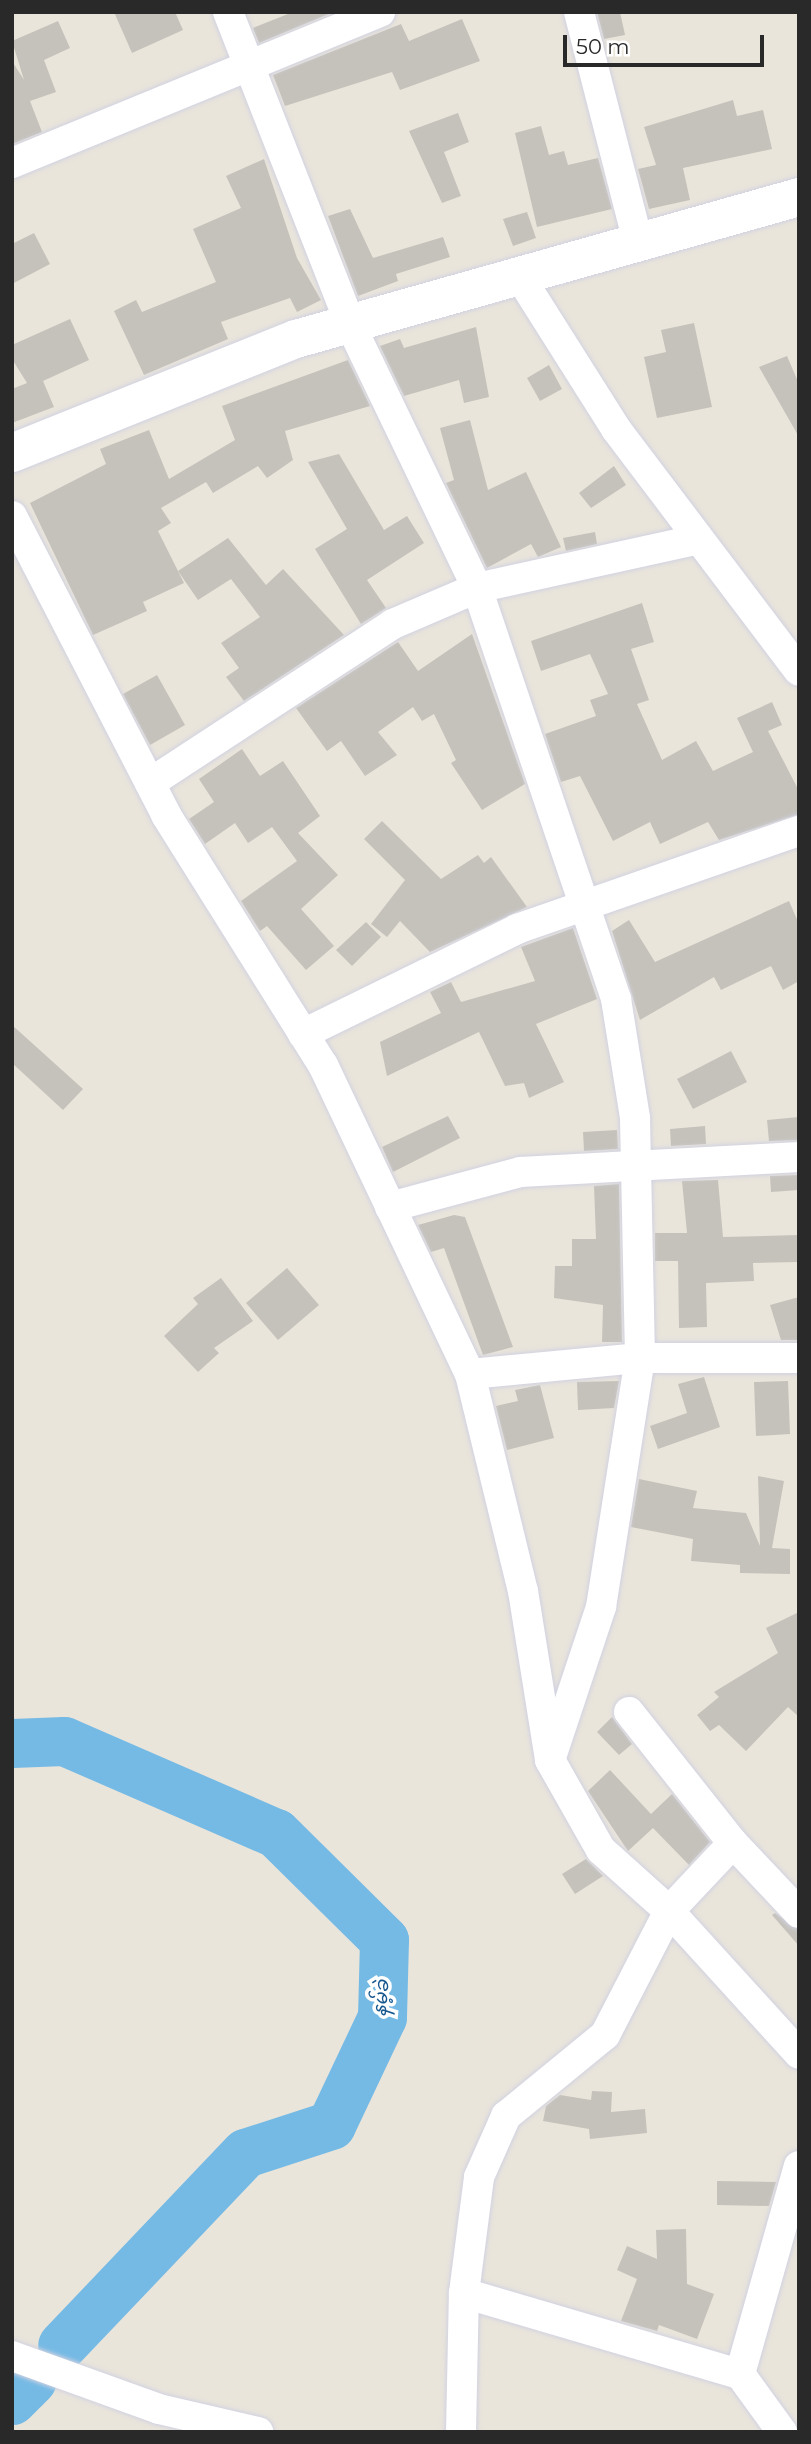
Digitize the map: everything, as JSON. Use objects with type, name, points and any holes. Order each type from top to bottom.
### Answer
[{"type":"main road","points":[[12,453],[296,339],[639,245],[799,197]]},
{"type":"street","points":[[228,12],[351,324],[477,588],[616,999],[635,1118],[640,1358],[601,1606],[550,1760]]},
{"type":"street","points":[[12,163],[380,12]]},
{"type":"street","points":[[579,12],[639,245]]},
{"type":"street","points":[[520,277],[695,540],[799,671]]},
{"type":"street","points":[[12,516],[150,783],[303,1034],[470,1374],[523,1591],[550,1760],[601,1850],[669,1912],[799,2054]]},
{"type":"street","points":[[150,783],[393,624],[477,588],[695,540]]},
{"type":"street","points":[[303,1034],[517,929],[586,908],[799,831]]},
{"type":"street","points":[[390,1207],[521,1172],[799,1157]]},
{"type":"street","points":[[470,1374],[640,1358],[799,1358]]},
{"type":"street","points":[[629,1712],[733,1843],[799,1913]]},
{"type":"street","points":[[461,2432],[464,2293],[479,2177],[506,2116],[605,2035],[669,1912],[733,1843]]},
{"type":"street","points":[[740,2374],[799,2166]]},
{"type":"street","points":[[464,2293],[740,2374],[782,2432]]},
{"type":"street","points":[[12,2356],[159,2409],[258,2432]]},
{"type":"building","points":[[114,12],[175,12],[183,30],[132,53]]},
{"type":"building","points":[[293,12],[331,13],[259,43],[253,28]]},
{"type":"building","points":[[597,12],[620,12],[625,35],[604,39]]},
{"type":"building","points":[[462,19],[480,61],[400,90],[392,72],[285,106],[273,75],[401,24],[409,41]]},
{"type":"building","points":[[58,21],[70,48],[44,60],[56,92],[30,101],[42,132],[12,144],[12,61],[24,80],[12,41]]},
{"type":"building","points":[[733,100],[737,116],[763,110],[772,149],[683,168],[690,200],[649,209],[638,169],[656,165],[644,127]]},
{"type":"building","points":[[458,113],[469,142],[444,152],[461,196],[442,203],[409,131]]},
{"type":"building","points":[[541,126],[549,155],[564,151],[568,165],[598,158],[612,209],[537,227],[515,133]]},
{"type":"building","points":[[264,159],[297,258],[321,300],[297,312],[290,298],[221,322],[228,339],[144,375],[114,311],[136,300],[142,312],[216,282],[193,229],[241,208],[226,176]]},
{"type":"building","points":[[350,209],[373,258],[443,237],[450,257],[396,274],[398,281],[358,296],[328,216]]},
{"type":"building","points":[[527,212],[536,238],[513,246],[503,219]]},
{"type":"building","points":[[34,233],[50,264],[12,284],[12,244]]},
{"type":"building","points":[[70,319],[89,360],[43,381],[54,407],[12,423],[12,389],[27,383],[12,359],[12,345]]},
{"type":"building","points":[[694,323],[712,407],[657,418],[644,357],[666,352],[661,330]]},
{"type":"building","points":[[476,327],[489,397],[464,403],[459,380],[404,396],[380,346],[400,339],[404,348]]},
{"type":"building","points":[[787,356],[799,384],[799,437],[759,367]]},
{"type":"building","points":[[348,360],[370,406],[285,431],[293,460],[267,478],[258,466],[213,493],[206,482],[161,508],[171,523],[158,531],[184,583],[143,602],[147,611],[93,635],[30,503],[106,464],[100,449],[149,430],[169,479],[235,440],[222,406]]},
{"type":"building","points":[[549,365],[562,389],[540,401],[527,378]]},
{"type":"building","points":[[470,420],[488,490],[526,472],[561,547],[538,557],[531,544],[487,568],[446,483],[454,480],[440,428]]},
{"type":"building","points":[[339,454],[384,530],[407,516],[424,543],[367,580],[386,608],[361,624],[315,549],[347,529],[308,462]]},
{"type":"building","points":[[614,466],[626,485],[591,508],[579,493]]},
{"type":"building","points":[[595,532],[597,544],[566,551],[563,538]]},
{"type":"building","points":[[228,538],[266,585],[283,569],[344,635],[244,701],[226,677],[239,668],[221,643],[260,617],[231,579],[198,600],[178,571]]},
{"type":"building","points":[[642,603],[654,642],[631,649],[649,700],[637,704],[662,760],[696,741],[713,771],[753,752],[737,718],[772,702],[782,725],[768,731],[799,791],[799,814],[719,840],[708,822],[660,844],[650,822],[613,841],[580,776],[561,782],[545,734],[596,716],[590,700],[608,694],[590,654],[541,671],[531,641]]},
{"type":"building","points":[[472,634],[525,784],[482,810],[451,763],[456,760],[434,714],[422,721],[413,707],[378,732],[397,755],[365,776],[341,741],[327,751],[296,708],[398,642],[418,671]]},
{"type":"building","points":[[157,675],[185,725],[150,745],[123,694]]},
{"type":"building","points":[[242,749],[260,776],[283,761],[320,816],[298,833],[338,875],[301,909],[334,946],[306,970],[267,926],[260,931],[241,901],[297,861],[272,827],[248,843],[235,823],[205,844],[189,819],[214,802],[199,779]]},
{"type":"building","points":[[382,821],[441,879],[478,855],[484,863],[491,857],[527,907],[430,952],[400,921],[387,937],[371,924],[405,880],[364,839]]},
{"type":"building","points":[[789,901],[799,924],[799,981],[783,990],[771,966],[721,990],[714,977],[640,1020],[612,931],[629,920],[655,962]]},
{"type":"building","points":[[366,922],[381,937],[352,966],[336,950]]},
{"type":"building","points":[[573,928],[597,999],[536,1024],[564,1082],[529,1098],[524,1083],[505,1086],[479,1032],[387,1076],[380,1042],[441,1013],[430,992],[451,982],[461,1002],[535,981],[521,947]]},
{"type":"building","points":[[12,1025],[83,1089],[63,1110],[12,1063]]},
{"type":"building","points":[[731,1051],[747,1082],[693,1109],[677,1079]]},
{"type":"building","points":[[448,1116],[460,1138],[393,1172],[382,1147]]},
{"type":"building","points":[[799,1117],[799,1140],[769,1141],[767,1120]]},
{"type":"building","points":[[705,1126],[706,1144],[671,1146],[670,1129]]},
{"type":"building","points":[[617,1130],[618,1149],[584,1151],[583,1132]]},
{"type":"building","points":[[799,1175],[799,1190],[771,1192],[770,1176]]},
{"type":"building","points":[[718,1180],[723,1237],[799,1235],[799,1262],[753,1263],[754,1281],[706,1283],[707,1327],[679,1328],[678,1261],[655,1261],[655,1233],[687,1233],[682,1181]]},
{"type":"building","points":[[619,1184],[622,1342],[602,1342],[603,1305],[554,1298],[555,1266],[572,1266],[572,1239],[596,1239],[594,1186]]},
{"type":"building","points":[[454,1215],[465,1217],[513,1347],[483,1355],[444,1248],[431,1252],[418,1225]]},
{"type":"building","points":[[287,1268],[319,1305],[278,1340],[246,1303]]},
{"type":"building","points":[[221,1278],[253,1321],[214,1348],[219,1353],[198,1372],[164,1336],[198,1304],[193,1298]]},
{"type":"building","points":[[799,1297],[799,1340],[781,1340],[770,1305]]},
{"type":"building","points":[[704,1377],[720,1427],[658,1449],[650,1426],[687,1413],[678,1384]]},
{"type":"building","points":[[619,1381],[614,1408],[578,1410],[577,1382]]},
{"type":"building","points":[[788,1381],[790,1434],[756,1436],[754,1382]]},
{"type":"building","points":[[540,1385],[554,1438],[507,1450],[496,1406],[518,1401],[515,1390]]},
{"type":"building","points":[[758,1476],[784,1481],[772,1548],[790,1549],[790,1574],[740,1573],[740,1565],[691,1561],[693,1539],[631,1527],[639,1479],[697,1491],[693,1508],[746,1513],[760,1546]]},
{"type":"building","points":[[799,1612],[799,1717],[788,1707],[746,1751],[719,1725],[710,1731],[697,1715],[719,1697],[714,1692],[778,1653],[766,1628]]},
{"type":"building","points":[[612,1717],[632,1744],[619,1755],[597,1732]]},
{"type":"building","points":[[610,1770],[651,1814],[672,1794],[710,1842],[689,1865],[653,1828],[628,1851],[588,1791]]},
{"type":"building","points":[[586,1859],[603,1876],[575,1894],[562,1874]]},
{"type":"building","points":[[775,1913],[799,1930],[799,1946],[772,1915]]},
{"type":"building","points":[[592,2091],[612,2092],[611,2112],[645,2109],[647,2133],[590,2139],[589,2129],[543,2121],[546,2106],[560,2095],[591,2100]]},
{"type":"building","points":[[717,2181],[776,2182],[769,2206],[717,2205]]},
{"type":"building","points":[[686,2229],[687,2284],[714,2294],[697,2339],[659,2325],[657,2331],[621,2321],[637,2279],[617,2270],[627,2246],[657,2259],[656,2230]]},
{"type":"waterway","name":"နမ့်ခဲ","points":[[12,1743],[64,1741],[276,1833],[384,1940],[382,2017],[331,2125],[245,2153],[62,2345]]},
{"type":"waterway","points":[[12,2400],[32,2380]]}]
